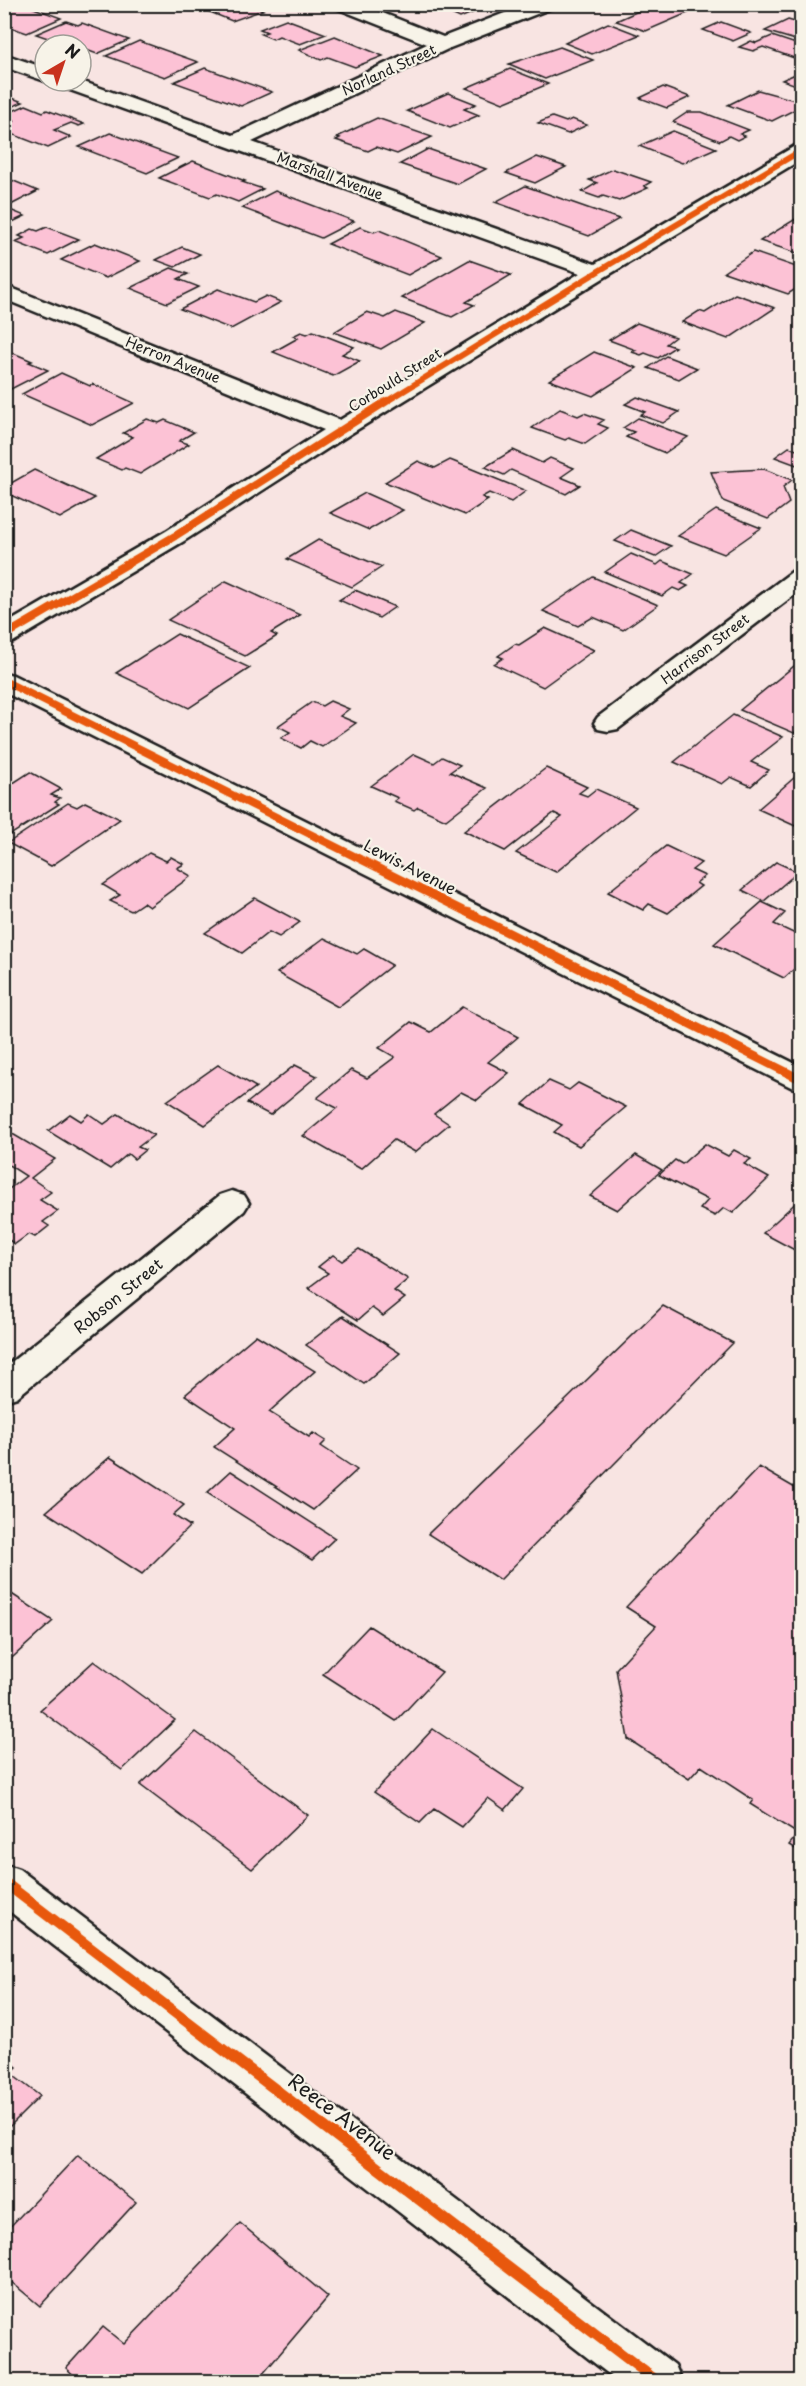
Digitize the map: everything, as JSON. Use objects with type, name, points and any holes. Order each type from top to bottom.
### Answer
[{"type":"street","points":[[342,4],[443,44]]},
{"type":"street","name":"Norland Street","points":[[235,142],[443,44],[546,4]]},
{"type":"street","points":[[4,60],[33,71]]},
{"type":"street","name":"Marshall Avenue","points":[[93,92],[597,272]]},
{"type":"street","name":"Corbould Street","points":[[4,636],[175,536],[342,429],[801,150]]},
{"type":"street","name":"Herron Avenue","points":[[4,291],[342,429]]},
{"type":"street","name":"Harrison Street","points":[[608,723],[801,576]]},
{"type":"street","name":"Lewis Avenue","points":[[4,681],[801,1080]]},
{"type":"street","name":"Robson Street","points":[[4,1388],[232,1203]]},
{"type":"street","name":"Reece Avenue","points":[[4,1882],[658,2382]]},
{"type":"building","points":[[4,4],[23,4],[61,18],[27,33],[4,25]]},
{"type":"building","points":[[190,4],[250,4],[263,10],[232,21]]},
{"type":"building","points":[[429,4],[494,4],[460,18]]},
{"type":"building","points":[[654,4],[670,4],[690,12],[646,31],[616,21]]},
{"type":"building","points":[[286,19],[326,34],[300,44],[279,36],[273,39],[261,34],[267,32],[260,29]]},
{"type":"building","points":[[788,20],[802,24],[802,42],[765,31]]},
{"type":"building","points":[[66,21],[78,25],[82,23],[129,40],[97,54],[93,52],[93,33],[38,33]]},
{"type":"building","points":[[721,22],[751,33],[733,41],[703,30]]},
{"type":"building","points":[[608,23],[639,35],[592,54],[565,43]]},
{"type":"building","points":[[335,36],[383,56],[355,67],[328,57],[321,60],[299,50]]},
{"type":"building","points":[[772,36],[802,46],[802,55],[794,58],[763,47],[753,51],[739,47],[751,41],[756,43]]},
{"type":"building","points":[[139,41],[198,62],[165,77],[106,56]]},
{"type":"building","points":[[560,47],[593,60],[545,79],[509,64]]},
{"type":"building","points":[[205,68],[272,92],[241,106],[174,82]]},
{"type":"building","points":[[510,69],[548,84],[503,103],[466,88]]},
{"type":"building","points":[[802,71],[802,87],[782,80]]},
{"type":"building","points":[[663,87],[690,97],[667,108],[640,98]]},
{"type":"building","points":[[758,90],[802,102],[802,106],[772,121],[728,105]]},
{"type":"building","points":[[448,93],[476,104],[464,109],[479,115],[450,128],[407,111]]},
{"type":"building","points":[[4,95],[23,102],[4,110]]},
{"type":"building","points":[[26,105],[84,124],[79,126],[71,123],[54,130],[71,137],[48,148],[4,131],[4,126],[15,121],[4,121],[4,115]]},
{"type":"building","points":[[688,112],[702,112],[749,130],[740,134],[745,136],[737,140],[729,136],[720,141],[673,122]]},
{"type":"building","points":[[552,117],[566,122],[572,119],[587,125],[568,134],[538,123]]},
{"type":"building","points":[[377,118],[432,137],[397,154],[376,147],[368,151],[336,140],[340,138],[337,137]]},
{"type":"building","points":[[673,131],[716,148],[682,163],[639,146]]},
{"type":"building","points":[[110,133],[178,158],[147,173],[79,147]]},
{"type":"building","points":[[428,149],[486,169],[458,184],[400,164]]},
{"type":"building","points":[[537,157],[566,167],[535,183],[506,173]]},
{"type":"building","points":[[193,161],[263,189],[238,202],[217,194],[210,197],[159,178]]},
{"type":"building","points":[[613,169],[651,182],[644,186],[648,188],[619,201],[603,196],[599,198],[582,192],[597,183],[589,180]]},
{"type":"building","points":[[9,179],[38,191],[5,208],[25,216],[4,226],[4,181]]},
{"type":"building","points":[[525,186],[619,219],[589,236],[495,202]]},
{"type":"building","points":[[275,191],[354,221],[321,238],[242,208]]},
{"type":"building","points":[[797,218],[802,220],[800,254],[760,241]]},
{"type":"building","points":[[47,227],[79,239],[48,255],[15,242],[24,238],[19,236],[32,229],[38,231]]},
{"type":"building","points":[[360,227],[374,232],[379,230],[442,256],[408,275],[328,244]]},
{"type":"building","points":[[95,243],[140,261],[106,278],[61,260]]},
{"type":"building","points":[[182,247],[200,254],[175,267],[156,260]]},
{"type":"building","points":[[753,252],[802,269],[802,285],[788,294],[724,272]]},
{"type":"building","points":[[469,260],[511,275],[466,302],[474,305],[452,317],[402,298]]},
{"type":"building","points":[[171,268],[188,274],[178,279],[199,287],[167,303],[130,288]]},
{"type":"building","points":[[218,289],[254,302],[266,296],[281,302],[231,329],[180,309]]},
{"type":"building","points":[[735,294],[775,308],[728,339],[682,322],[699,311],[705,313]]},
{"type":"building","points":[[367,312],[385,318],[396,312],[425,323],[381,349],[334,332]]},
{"type":"building","points":[[637,323],[675,337],[666,344],[675,347],[658,358],[645,353],[641,355],[632,352],[636,350],[609,340]]},
{"type":"building","points":[[313,331],[354,347],[342,354],[360,361],[333,376],[273,352],[298,338],[293,336],[301,332],[307,334]]},
{"type":"building","points":[[11,352],[48,370],[7,391],[4,390],[4,355]]},
{"type":"building","points":[[594,352],[637,368],[593,396],[549,380]]},
{"type":"building","points":[[666,356],[697,368],[679,379],[648,368]]},
{"type":"building","points":[[61,373],[90,386],[93,384],[134,403],[92,425],[22,394]]},
{"type":"building","points":[[637,397],[679,412],[663,423],[640,415],[645,412],[625,404]]},
{"type":"building","points":[[560,409],[578,416],[584,413],[604,420],[598,424],[608,428],[585,444],[569,438],[565,440],[532,428]]},
{"type":"building","points":[[638,418],[688,437],[665,453],[626,437],[634,432],[623,428]]},
{"type":"building","points":[[147,419],[159,423],[165,420],[194,432],[179,441],[189,444],[140,474],[125,468],[122,470],[96,459],[133,437],[123,433]]},
{"type":"building","points":[[789,447],[802,452],[802,467],[775,457]]},
{"type":"building","points":[[513,450],[542,463],[550,458],[574,468],[561,477],[580,485],[566,494],[511,470],[504,475],[485,467]]},
{"type":"building","points":[[450,460],[526,491],[511,502],[489,493],[482,497],[488,500],[465,515],[385,482],[418,461],[435,468]]},
{"type":"building","points":[[764,469],[792,480],[783,487],[789,503],[768,519],[723,501],[711,472]]},
{"type":"building","points":[[34,470],[95,498],[60,518],[4,492],[4,487]]},
{"type":"building","points":[[365,493],[403,510],[369,530],[330,513]]},
{"type":"building","points":[[716,510],[761,528],[724,554],[678,536]]},
{"type":"building","points":[[631,530],[671,546],[655,557],[615,541]]},
{"type":"building","points":[[318,540],[382,567],[352,587],[287,559]]},
{"type":"building","points":[[631,554],[657,565],[662,561],[693,574],[681,583],[688,586],[680,591],[673,588],[662,596],[605,572]]},
{"type":"building","points":[[593,577],[658,605],[623,630],[593,617],[578,626],[543,611]]},
{"type":"building","points":[[226,581],[300,615],[271,633],[277,636],[245,656],[168,620]]},
{"type":"building","points":[[355,590],[395,607],[379,618],[339,600]]},
{"type":"building","points":[[545,628],[594,650],[543,687],[494,664],[503,658],[498,656],[515,644],[519,645]]},
{"type":"building","points":[[177,634],[250,668],[189,708],[116,673]]},
{"type":"building","points":[[799,662],[802,664],[802,727],[794,733],[740,710]]},
{"type":"building","points":[[330,701],[349,709],[340,716],[356,723],[322,747],[310,741],[301,748],[281,738],[290,732],[278,726],[312,702],[322,706]]},
{"type":"building","points":[[733,715],[783,737],[751,762],[769,770],[751,786],[731,777],[722,784],[674,762]]},
{"type":"building","points":[[414,754],[434,763],[442,757],[460,765],[450,772],[487,788],[446,820],[418,807],[414,810],[394,801],[398,798],[371,786]]},
{"type":"building","points":[[546,768],[587,787],[579,793],[587,796],[596,789],[636,807],[556,872],[516,853],[562,817],[554,813],[505,851],[464,831]]},
{"type":"building","points":[[30,772],[61,789],[51,795],[60,798],[55,802],[59,804],[4,839],[4,789]]},
{"type":"building","points":[[795,777],[802,780],[802,829],[758,809]]},
{"type":"building","points":[[85,802],[120,819],[51,866],[8,843],[68,803],[77,807]]},
{"type":"building","points":[[666,846],[701,863],[692,870],[705,876],[696,883],[701,886],[668,913],[649,904],[643,910],[608,892]]},
{"type":"building","points":[[149,853],[166,861],[171,857],[184,864],[177,868],[191,876],[149,907],[143,903],[131,911],[110,901],[120,895],[103,885]]},
{"type":"building","points":[[776,862],[798,872],[764,901],[742,890]]},
{"type":"building","points":[[255,898],[300,922],[279,937],[269,932],[242,953],[205,933]]},
{"type":"building","points":[[762,902],[785,913],[774,924],[802,937],[802,962],[784,978],[714,944]]},
{"type":"building","points":[[324,938],[357,954],[364,949],[392,965],[338,1007],[277,973]]},
{"type":"building","points":[[462,1007],[518,1037],[488,1062],[509,1073],[477,1100],[461,1092],[434,1114],[449,1124],[415,1152],[394,1140],[361,1169],[303,1136],[337,1108],[317,1098],[351,1070],[367,1078],[395,1057],[379,1048],[411,1022],[431,1032]]},
{"type":"building","points":[[218,1065],[256,1087],[205,1125],[167,1101]]},
{"type":"building","points":[[295,1065],[317,1076],[270,1115],[247,1103]]},
{"type":"building","points":[[549,1081],[569,1090],[578,1083],[626,1107],[579,1146],[554,1132],[562,1125],[523,1104]]},
{"type":"building","points":[[70,1114],[81,1121],[89,1114],[104,1124],[118,1114],[154,1135],[138,1147],[145,1150],[134,1159],[128,1154],[110,1169],[48,1131]]},
{"type":"building","points":[[4,1129],[55,1159],[31,1178],[51,1192],[40,1200],[58,1211],[43,1222],[49,1226],[35,1237],[29,1234],[15,1244],[4,1237],[4,1198],[8,1195],[5,1192],[26,1176],[4,1162]]},
{"type":"building","points":[[705,1144],[728,1156],[734,1150],[751,1159],[744,1164],[769,1178],[733,1213],[724,1208],[715,1216],[700,1209],[708,1200],[659,1175],[675,1160],[682,1164]]},
{"type":"building","points":[[636,1155],[662,1170],[617,1210],[590,1196]]},
{"type":"building","points":[[802,1197],[802,1254],[763,1233]]},
{"type":"building","points":[[359,1249],[408,1279],[394,1291],[405,1298],[383,1316],[372,1308],[358,1320],[308,1288],[328,1273],[318,1267],[333,1255],[342,1261]]},
{"type":"building","points":[[663,1306],[733,1343],[500,1580],[428,1534]]},
{"type":"building","points":[[343,1316],[400,1353],[364,1384],[306,1345]]},
{"type":"building","points":[[256,1335],[315,1371],[269,1412],[309,1437],[313,1433],[326,1441],[321,1446],[357,1470],[313,1510],[214,1447],[235,1428],[185,1395]]},
{"type":"building","points":[[110,1457],[184,1505],[173,1515],[190,1526],[142,1574],[46,1512]]},
{"type":"building","points":[[759,1467],[802,1492],[802,1853],[789,1845],[798,1834],[750,1804],[753,1800],[701,1766],[689,1779],[628,1739],[616,1669],[656,1626],[626,1607]]},
{"type":"building","points":[[231,1471],[335,1538],[312,1560],[207,1493]]},
{"type":"building","points":[[4,1589],[53,1621],[4,1665]]},
{"type":"building","points":[[369,1626],[442,1672],[396,1721],[323,1674]]},
{"type":"building","points":[[94,1661],[175,1720],[122,1770],[40,1710]]},
{"type":"building","points":[[433,1729],[523,1789],[505,1810],[488,1798],[462,1827],[434,1809],[420,1823],[374,1792]]},
{"type":"building","points":[[196,1732],[308,1815],[252,1869],[140,1785]]},
{"type":"building","points":[[4,2057],[17,2067],[10,2073],[40,2096],[4,2132]]},
{"type":"building","points":[[78,2155],[136,2202],[40,2306],[4,2276],[4,2233]]},
{"type":"building","points":[[240,2223],[328,2297],[256,2382],[81,2382],[66,2368],[103,2327],[124,2344]]},
{"type":"cycle path","points":[[4,636],[175,536],[342,429],[597,272],[802,150]]},
{"type":"cycle path","points":[[4,681],[802,1080]]},
{"type":"cycle path","points":[[4,1882],[658,2382]]}]
